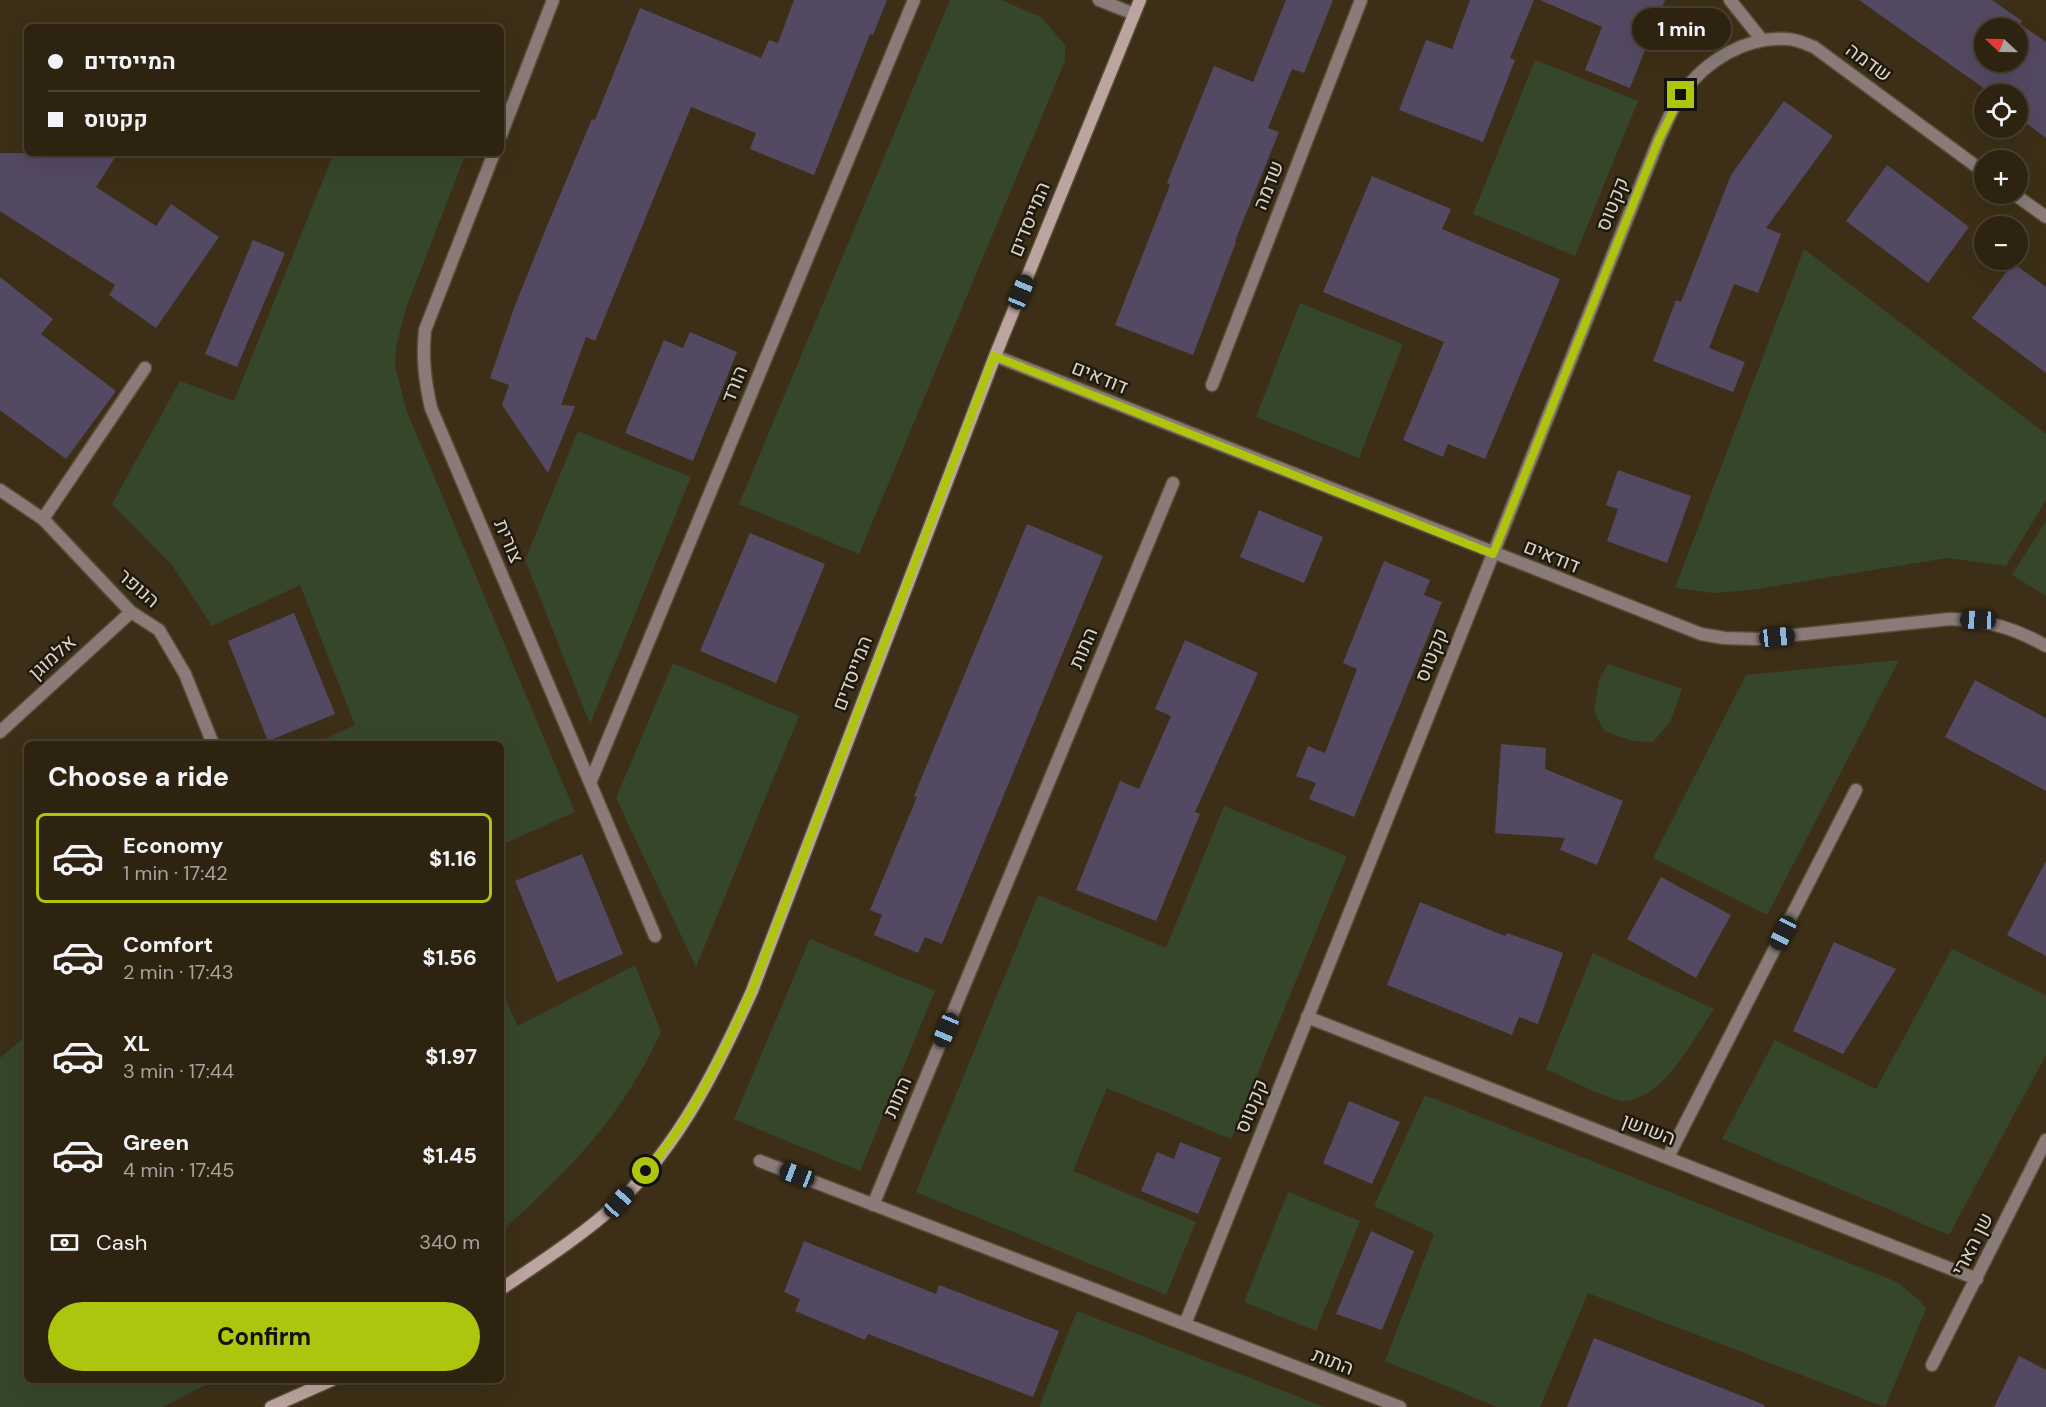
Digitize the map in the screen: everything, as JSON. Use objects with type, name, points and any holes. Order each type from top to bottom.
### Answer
[{"type":"street","points":[[504,127],[553,0]]},
{"type":"street","name":"הורד","points":[[590,783],[914,0]]},
{"type":"street","points":[[1099,0],[1134,14]]},
{"type":"street","name":"המייסדים","points":[[504,1287],[567,1244],[619,1202],[673,1141],[727,1047],[756,979],[994,356],[1140,0]]},
{"type":"street","name":"שדמה","points":[[1212,385],[1361,0]]},
{"type":"street","points":[[1730,0],[1762,40]]},
{"type":"street","name":"שדמה","points":[[1762,40],[1789,39],[1814,47],[1974,165]]},
{"type":"street","name":"קקטוס","points":[[1185,1324],[1659,139],[1681,95],[1708,65],[1739,48],[1762,40]]},
{"type":"street","name":"צורית","points":[[493,156],[425,330],[424,378],[431,408],[655,936]]},
{"type":"street","points":[[2028,204],[2046,217]]},
{"type":"street","name":"דודאים","points":[[994,356],[1657,619],[1701,634],[1724,638],[1755,639],[1969,620],[2000,625],[2022,632],[2046,646]]},
{"type":"street","points":[[43,519],[145,368]]},
{"type":"street","name":"התות","points":[[1173,483],[873,1205],[1400,1407]]},
{"type":"street","name":"הנופר","points":[[0,490],[43,519],[131,612],[159,630],[185,674],[212,741]]},
{"type":"street","name":"אלמוגן","points":[[0,732],[131,612]]},
{"type":"street","points":[[1668,1158],[1856,790]]},
{"type":"street","name":"השושן","points":[[1308,1017],[1977,1279]]},
{"type":"street","name":"שן הארי","points":[[1932,1365],[2046,1140]]},
{"type":"street","points":[[759,1161],[873,1205]]},
{"type":"street","points":[[271,1407],[325,1383]]},
{"type":"green space","points":[[950,0],[1001,0],[1041,17],[1065,45],[1065,61],[859,554],[739,504]]},
{"type":"green space","points":[[1535,60],[1638,101],[1575,256],[1473,214]]},
{"type":"green space","points":[[333,156],[465,156],[406,308],[396,347],[395,366],[407,412],[575,812],[504,844],[504,741],[320,741],[355,725],[300,585],[212,626],[172,565],[112,504],[180,381],[234,401]]},
{"type":"green space","points":[[1804,249],[2046,434],[2046,500],[2006,566],[1947,558],[1751,590],[1713,593],[1675,588]]},
{"type":"green space","points":[[1300,303],[1403,344],[1359,458],[1256,417]]},
{"type":"green space","points":[[578,431],[691,477],[590,724],[525,560]]},
{"type":"green space","points":[[2046,521],[2046,596],[2012,575]]},
{"type":"green space","points":[[1899,660],[1767,915],[1653,858],[1746,675]]},
{"type":"green space","points":[[673,663],[799,716],[696,967],[616,798]]},
{"type":"green space","points":[[1608,664],[1682,689],[1670,722],[1653,742],[1633,741],[1604,731],[1594,711],[1599,680]]},
{"type":"green space","points":[[1224,806],[1347,856],[1231,1139],[1107,1088],[1073,1171],[1196,1222],[1166,1295],[916,1192],[1038,895],[1166,948]]},
{"type":"green space","points":[[810,939],[935,991],[860,1171],[734,1119]]},
{"type":"green space","points":[[1952,949],[2046,995],[2046,1055],[1949,1235],[1722,1139],[1775,1040],[1876,1089]]},
{"type":"green space","points":[[1593,953],[1714,1009],[1676,1066],[1651,1091],[1638,1098],[1617,1100],[1546,1069]]},
{"type":"green space","points":[[635,965],[661,1032],[637,1078],[593,1140],[558,1178],[504,1228],[504,996],[518,1026]]},
{"type":"green space","points":[[24,1038],[24,1383],[209,1383],[163,1407],[0,1407],[0,1058]]},
{"type":"green space","points":[[1425,1095],[1897,1282],[1919,1300],[1926,1309],[1885,1407],[1588,1293],[1540,1407],[1497,1407],[1385,1361],[1434,1234],[1374,1206]]},
{"type":"green space","points":[[1288,1192],[1360,1221],[1316,1331],[1244,1302]]},
{"type":"green space","points":[[1077,1311],[1325,1407],[1039,1407]]},
{"type":"building","points":[[794,0],[887,0],[873,35],[870,34],[814,175],[750,149],[756,133],[691,107],[595,341],[586,337],[561,405],[575,406],[548,473],[502,405],[509,385],[490,378],[514,308],[547,226],[592,119],[595,120],[640,8],[761,58],[769,40],[778,43]]},
{"type":"building","points":[[1286,0],[1333,0],[1304,73],[1292,69],[1268,128],[1279,132],[1235,241],[1193,355],[1115,325],[1170,185],[1167,183],[1214,66],[1253,82]]},
{"type":"building","points":[[1470,0],[1534,0],[1510,58],[1515,60],[1483,142],[1399,110],[1426,40],[1452,49]]},
{"type":"building","points":[[1540,0],[1665,0],[1630,88],[1585,70],[1602,27]]},
{"type":"building","points":[[1859,0],[1992,0],[2018,18],[1974,18],[1974,72],[2028,72],[2028,30],[2046,42],[2046,138],[2028,124],[2028,84],[1978,84]]},
{"type":"building","points":[[1784,101],[1833,136],[1766,228],[1781,234],[1758,293],[1734,284],[1709,348],[1745,362],[1733,392],[1653,361],[1676,300],[1681,302],[1731,175]]},
{"type":"building","points":[[0,153],[24,153],[24,156],[116,156],[96,187],[156,226],[171,204],[219,237],[156,328],[109,295],[115,285],[0,211]]},
{"type":"building","points":[[1887,165],[1969,227],[1928,283],[1846,221]]},
{"type":"building","points":[[1372,176],[1451,209],[1442,229],[1560,279],[1485,459],[1448,444],[1443,457],[1403,440],[1444,342],[1323,292]]},
{"type":"building","points":[[253,240],[285,253],[237,367],[205,354]]},
{"type":"building","points":[[2008,270],[2023,270],[2046,287],[2046,373],[1972,318]]},
{"type":"building","points":[[0,277],[53,319],[41,334],[116,391],[66,459],[0,410]]},
{"type":"building","points":[[690,332],[737,352],[693,461],[625,433],[664,340],[683,348]]},
{"type":"building","points":[[1618,470],[1691,496],[1667,563],[1607,541],[1618,509],[1606,505]]},
{"type":"building","points":[[1259,510],[1323,537],[1304,583],[1240,557]]},
{"type":"building","points":[[1027,524],[1103,556],[942,944],[925,937],[918,953],[874,935],[882,915],[870,910],[917,797],[914,796]]},
{"type":"building","points":[[750,533],[825,564],[776,683],[700,651]]},
{"type":"building","points":[[1384,561],[1430,580],[1424,595],[1442,602],[1354,817],[1309,799],[1316,783],[1296,776],[1308,746],[1325,753],[1357,669],[1343,663]]},
{"type":"building","points":[[294,613],[335,714],[268,741],[228,641]]},
{"type":"building","points":[[1185,640],[1258,673],[1195,812],[1200,814],[1156,921],[1076,890],[1120,781],[1139,789],[1171,716],[1155,709]]},
{"type":"building","points":[[1975,680],[2046,718],[2046,791],[1945,737]]},
{"type":"building","points":[[1501,744],[1546,748],[1545,769],[1623,801],[1597,865],[1560,850],[1565,838],[1495,833]]},
{"type":"building","points":[[582,854],[623,954],[557,982],[515,881]]},
{"type":"building","points":[[2046,861],[2046,956],[2007,935]]},
{"type":"building","points":[[1661,877],[1731,915],[1696,978],[1627,939]]},
{"type":"building","points":[[1420,902],[1505,936],[1507,933],[1563,953],[1538,1024],[1519,1017],[1512,1035],[1387,985]]},
{"type":"building","points":[[1834,942],[1896,969],[1843,1054],[1793,1031]]},
{"type":"building","points":[[1349,1101],[1400,1122],[1372,1184],[1323,1163]]},
{"type":"building","points":[[1180,1142],[1221,1158],[1198,1214],[1141,1191],[1157,1152],[1174,1159]]},
{"type":"building","points":[[1371,1231],[1414,1251],[1382,1330],[1336,1314]]},
{"type":"building","points":[[804,1241],[936,1294],[939,1285],[1059,1331],[1033,1397],[868,1334],[865,1340],[795,1311],[800,1299],[784,1292]]},
{"type":"building","points":[[1594,1338],[1765,1405],[1764,1407],[1567,1407]]},
{"type":"building","points":[[2019,1356],[2046,1370],[2046,1407],[1994,1407]]},
{"type":"route","points":[[646,1171],[673,1141],[727,1047],[752,990],[994,356],[1493,554],[1659,139],[1681,95]]}]
